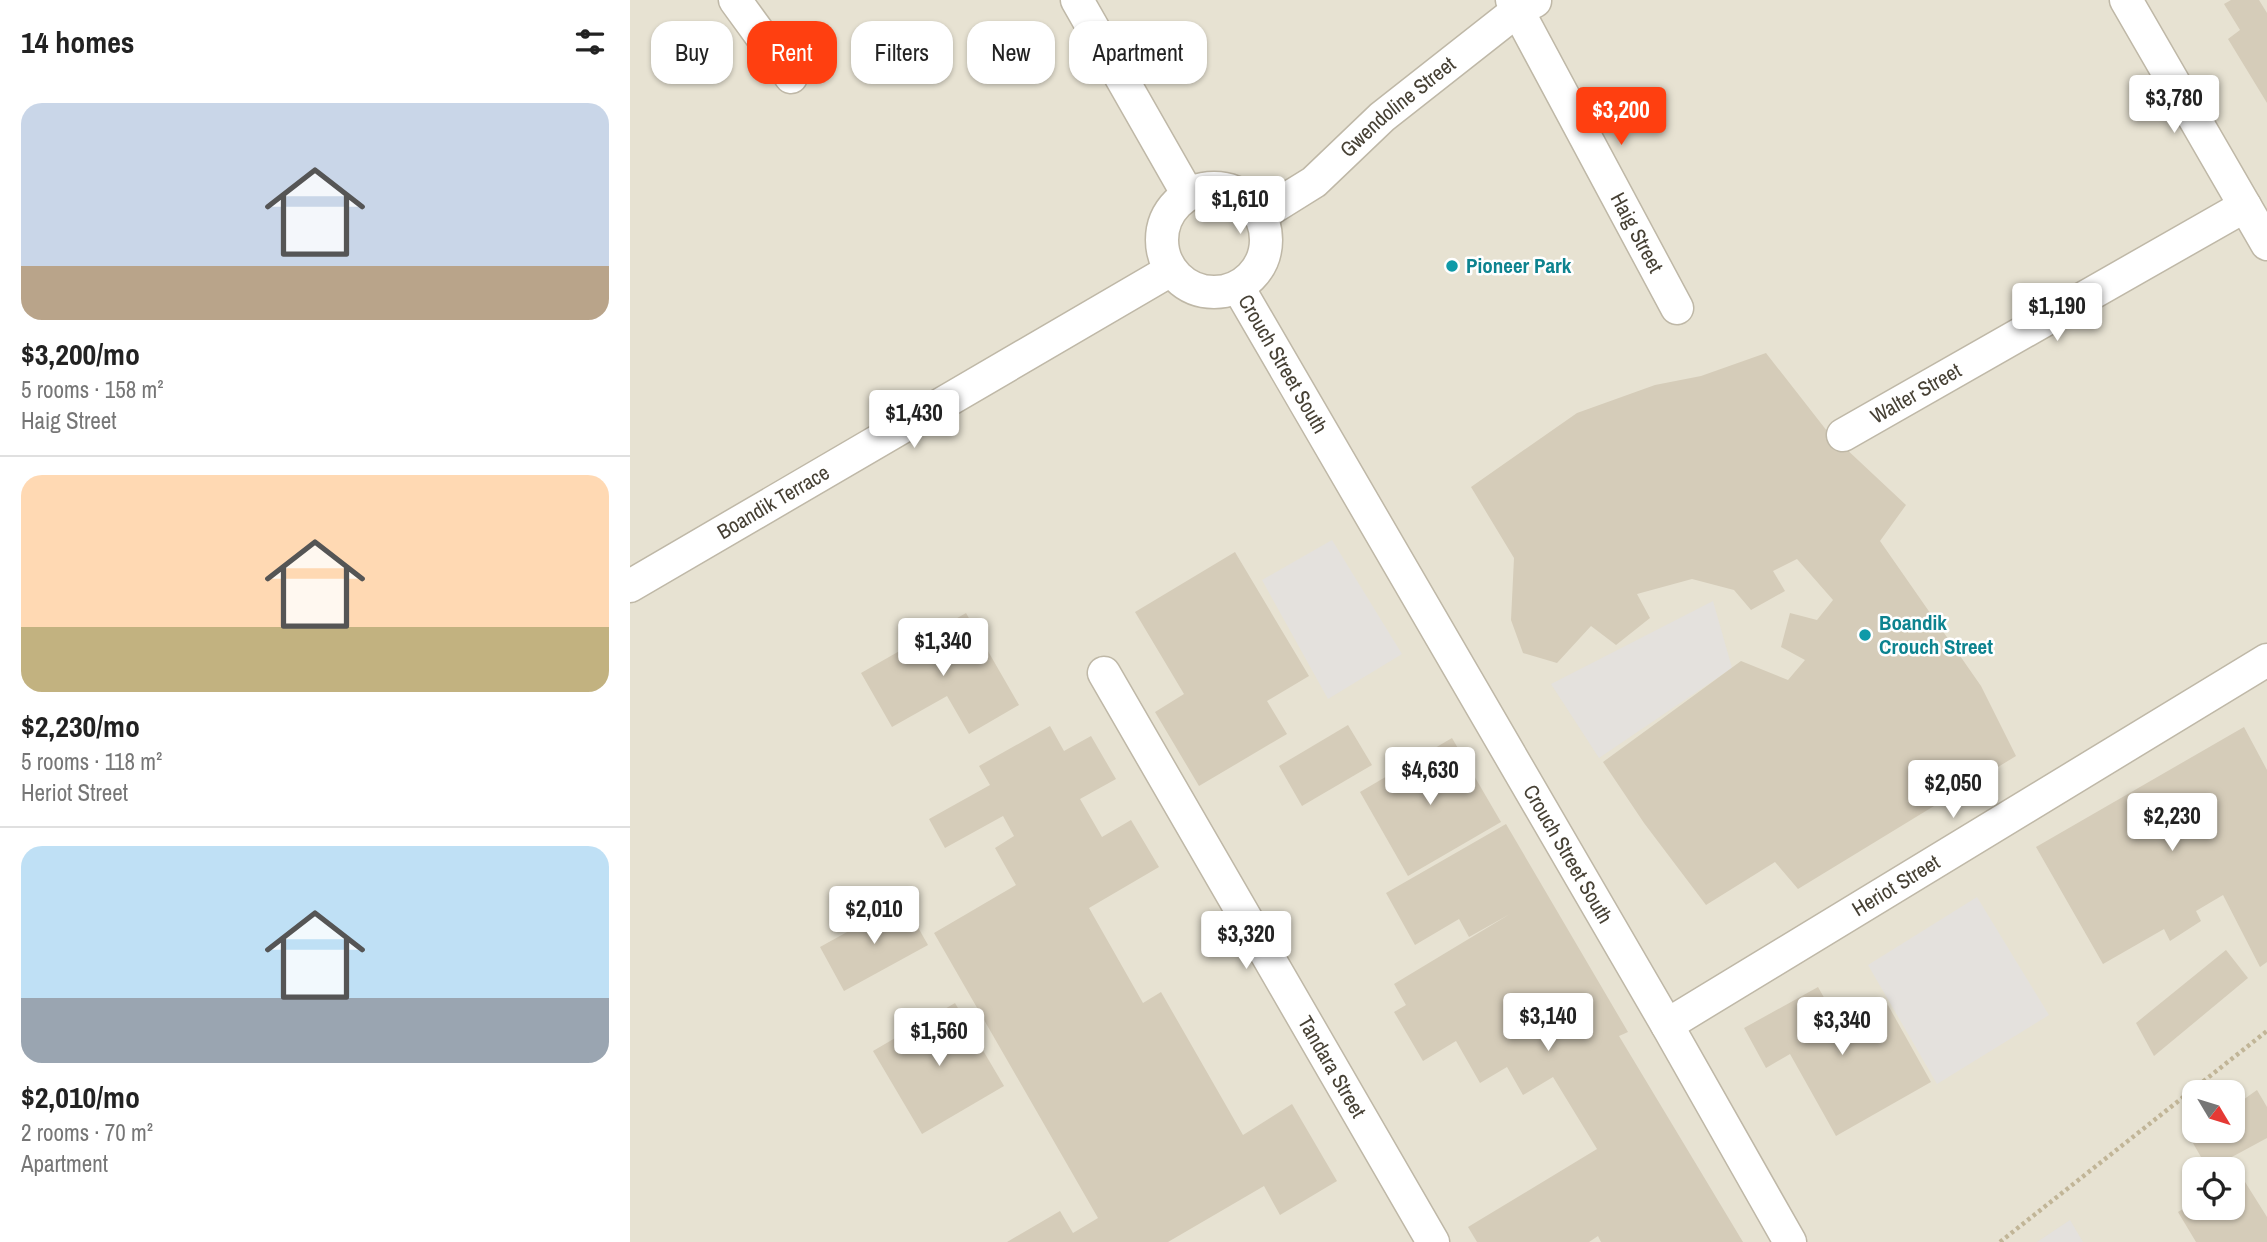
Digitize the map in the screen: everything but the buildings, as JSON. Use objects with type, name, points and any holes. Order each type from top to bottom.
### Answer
[{"type":"street","points":[[735,0],[750,21]]},
{"type":"street","points":[[1077,0],[1188,193]]},
{"type":"street","points":[[2126,0],[2267,244]]},
{"type":"street","name":"Gwendoline Street","points":[[1261,215],[1314,182],[1382,117],[1522,3]]},
{"type":"street","name":"Haig Street","points":[[1522,3],[1678,308]]},
{"type":"street","points":[[1207,186],[1228,189],[1247,197],[1261,215],[1267,233],[1265,253],[1256,272],[1238,287],[1220,293],[1199,290],[1181,282],[1171,270],[1161,246],[1164,226],[1172,207],[1188,193],[1207,186]]},
{"type":"street","name":"Walter Street","points":[[1843,435],[2245,206]]},
{"type":"street","name":"Boandik Terrace","points":[[630,586],[1171,270]]},
{"type":"street","name":"Crouch Street South","points":[[1238,287],[1667,1025],[1790,1242]]},
{"type":"street","name":"Heriot Street","points":[[1667,1025],[2267,660]]},
{"type":"street","name":"Tandara Street","points":[[1104,673],[1433,1242]]},
{"type":"path","points":[[2000,1242],[2267,1031]]},
{"type":"shaded area","points":[[630,0],[2267,0],[2267,1242],[630,1242]]},
{"type":"shaded area","points":[[1332,540],[1402,654],[1328,699],[1262,580]]},
{"type":"shaded area","points":[[1713,601],[1732,668],[1599,758],[1551,684]]},
{"type":"shaded area","points":[[1977,897],[2049,1015],[1937,1084],[1868,965]]},
{"type":"shaded area","points":[[2070,1220],[2083,1242],[2037,1242]]},
{"type":"place","name":"Pioneer Park","points":[[1452,266]]},
{"type":"place","name":"Boandik Crouch Street","points":[[1865,635]]}]
